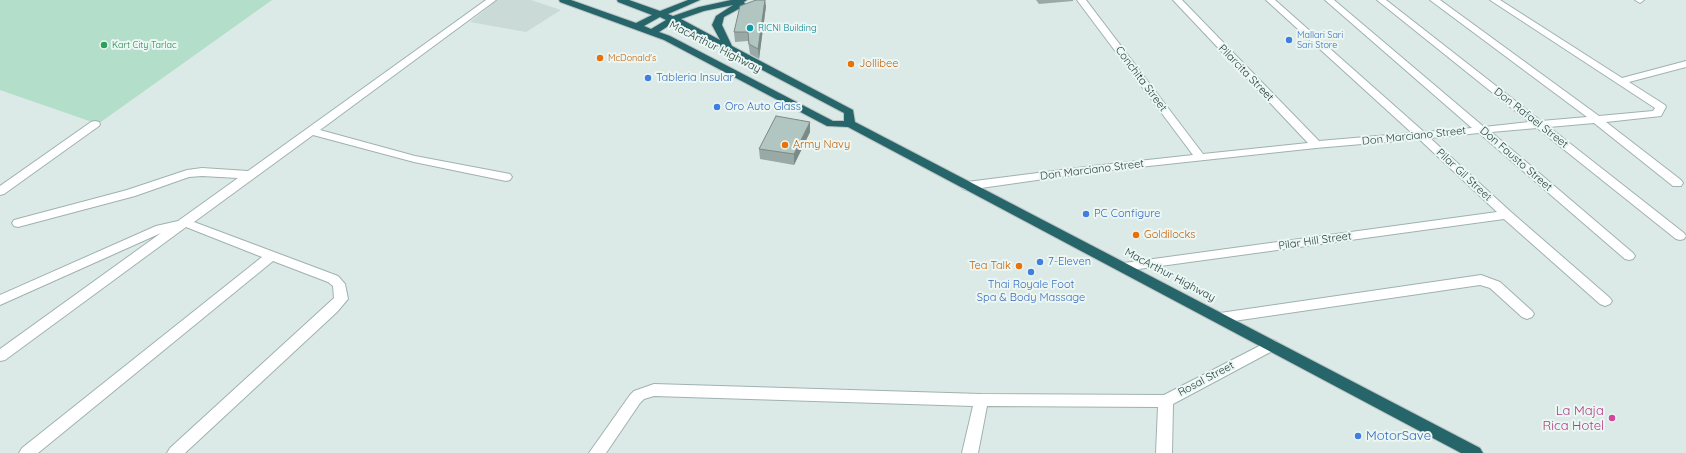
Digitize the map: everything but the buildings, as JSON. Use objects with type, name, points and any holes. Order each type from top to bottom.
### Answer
[{"type":"highway","name":"MacArthur Highway","points":[[563,0],[638,26],[669,39],[831,124],[850,124],[1475,453]]},
{"type":"highway","name":"MacArthur Highway","points":[[620,0],[673,19],[849,112],[850,124]]},
{"type":"highway","points":[[638,26],[660,14],[696,0]]},
{"type":"highway","points":[[653,32],[673,19],[702,9],[743,0]]},
{"type":"highway","points":[[728,47],[717,25],[720,16],[749,0]]},
{"type":"street","points":[[0,356],[186,223],[492,0]]},
{"type":"street","name":"Conchita Street","points":[[1081,0],[1201,158]]},
{"type":"street","name":"Pilarcita Street","points":[[1177,0],[1316,145]]},
{"type":"street","name":"Pilar Gil Street","points":[[1270,0],[1421,135],[1507,215],[1605,301]]},
{"type":"street","name":"Don Fausto Street","points":[[1329,0],[1630,256]]},
{"type":"street","name":"Don Rafael Street","points":[[1381,0],[1680,236]]},
{"type":"street","points":[[1434,0],[1596,119],[1677,183]]},
{"type":"street","name":"Don Marciano Street","points":[[967,186],[1093,169],[1316,145],[1656,114],[1661,107],[1494,0]]},
{"type":"street","points":[[1621,81],[1686,64]]},
{"type":"street","points":[[0,191],[95,124]]},
{"type":"street","points":[[312,131],[414,159],[506,177]]},
{"type":"street","points":[[18,223],[130,193],[186,174],[202,172],[252,175]]},
{"type":"street","name":"Pilar Hill Street","points":[[1124,267],[1507,215]]},
{"type":"street","points":[[0,300],[154,232],[186,223],[333,279],[339,284],[341,299],[332,309],[175,453]]},
{"type":"street","points":[[27,453],[270,256]]},
{"type":"street","points":[[1220,318],[1480,280],[1495,285],[1527,314]]},
{"type":"street","name":"Rosal Street","points":[[1164,453],[1166,401],[1271,345]]},
{"type":"street","points":[[597,453],[635,399],[639,395],[654,390],[981,400],[1166,401]]},
{"type":"street","points":[[970,453],[981,400]]},
{"type":"shaded area","points":[[497,0],[531,0],[561,10],[526,32],[470,22]]},
{"type":"green space","name":"Kart City Tarlac","points":[[0,0],[272,0],[98,124],[0,90]]},
{"type":"place","name":"RICNI Building","points":[[750,28]]},
{"type":"place","name":"Mallari Sari Sari Store","points":[[1289,40]]},
{"type":"place","name":"Kart City Tarlac","points":[[104,45]]},
{"type":"place","name":"McDonald's","points":[[600,58]]},
{"type":"place","name":"Jollibee","points":[[851,64]]},
{"type":"place","name":"Tableria Insular","points":[[648,78]]},
{"type":"place","name":"Oro Auto Glass","points":[[717,107]]},
{"type":"place","name":"Army Navy","points":[[785,145]]},
{"type":"place","name":"PC Configure","points":[[1086,214]]},
{"type":"place","name":"Goldilocks","points":[[1136,235]]},
{"type":"place","name":"7-Eleven","points":[[1040,262]]},
{"type":"place","name":"Tea Talk","points":[[1019,266]]},
{"type":"place","name":"Thai Royale Foot Spa & Body Massage","points":[[1031,272]]},
{"type":"place","name":"La Maja Rica Hotel","points":[[1612,418]]},
{"type":"place","name":"MotorSave","points":[[1358,436]]}]
